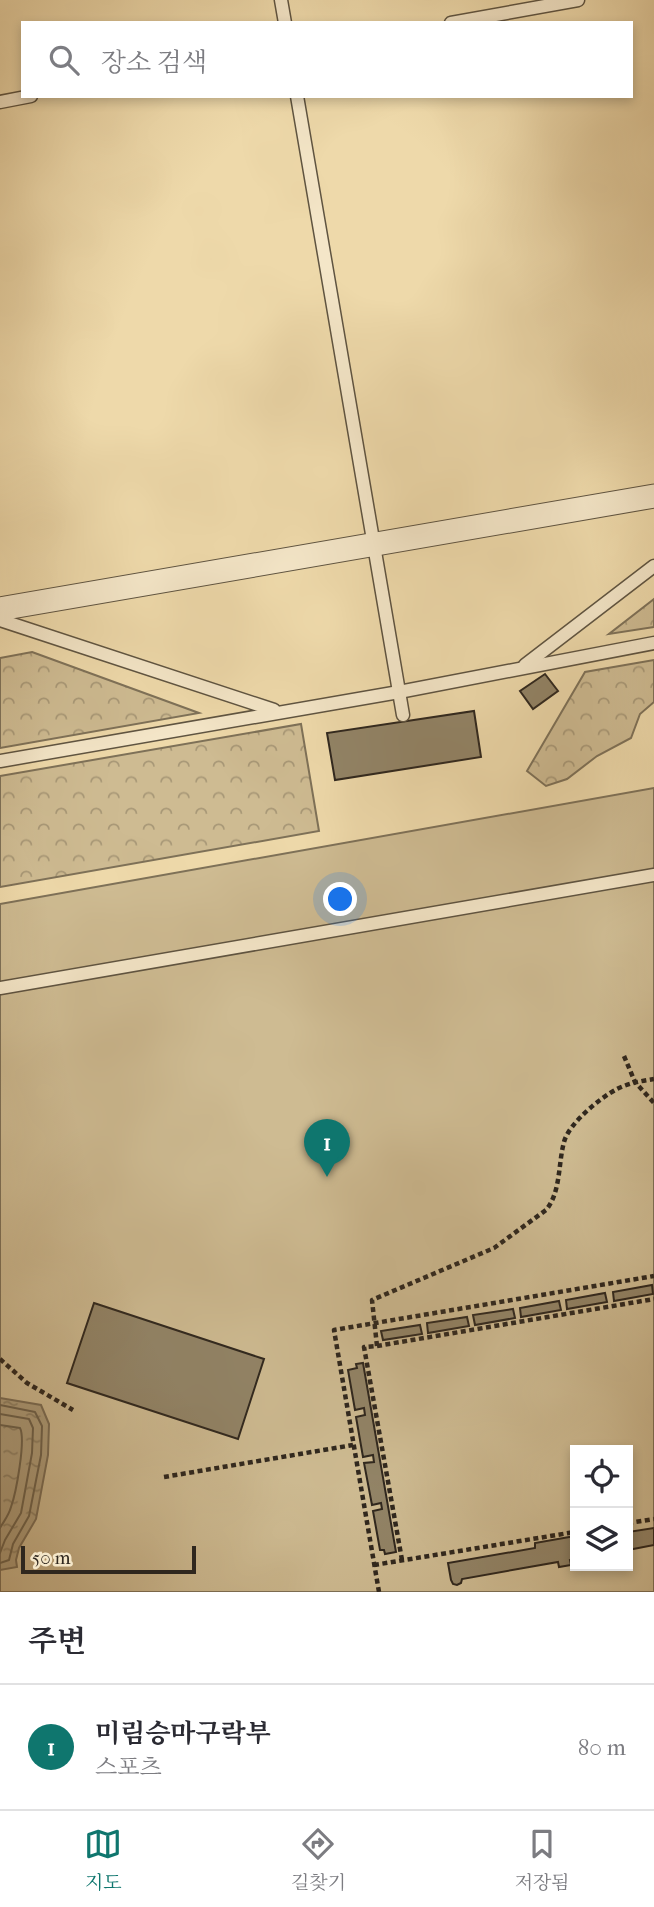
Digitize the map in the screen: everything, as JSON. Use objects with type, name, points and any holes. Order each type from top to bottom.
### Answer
[{"type":"street","points":[[0,609],[654,496]]},
{"type":"lane","points":[[281,0],[285,21]]},
{"type":"lane","points":[[462,21],[578,0]]},
{"type":"lane","points":[[0,102],[21,98]]},
{"type":"lane","points":[[298,98],[403,715]]},
{"type":"lane","points":[[522,667],[654,566]]},
{"type":"lane","points":[[0,620],[278,712]]},
{"type":"lane","points":[[0,761],[399,692],[654,643]]},
{"type":"lane","points":[[0,988],[654,875]]},
{"type":"path","points":[[624,1056],[635,1082],[654,1103]]},
{"type":"path","points":[[377,1346],[372,1300],[495,1248],[546,1210],[555,1194],[564,1139],[571,1127],[616,1089],[654,1079]]},
{"type":"path","points":[[379,1592],[334,1329],[654,1276]]},
{"type":"path","points":[[402,1560],[364,1347],[654,1299]]},
{"type":"path","points":[[0,1359],[27,1383],[73,1410]]},
{"type":"path","points":[[164,1477],[353,1445]]},
{"type":"path","points":[[633,1523],[654,1519]]},
{"type":"path","points":[[374,1565],[570,1533]]},
{"type":"green space","points":[[654,599],[654,627],[609,634]]},
{"type":"green space","points":[[32,652],[199,713],[0,748],[0,658]]},
{"type":"green space","points":[[654,660],[654,702],[640,714],[631,738],[597,756],[567,779],[546,786],[527,771],[585,672]]},
{"type":"green space","points":[[301,724],[319,831],[0,887],[0,776]]},
{"type":"green space","points":[[654,788],[654,1592],[0,1592],[0,904]]},
{"type":"water","points":[[0,1398],[41,1405],[49,1424],[48,1455],[36,1519],[19,1548],[17,1567],[0,1570]]},
{"type":"building","points":[[545,674],[558,691],[533,709],[520,691]]},
{"type":"building","points":[[474,711],[481,757],[335,780],[327,733]]},
{"type":"building","points":[[652,1285],[653,1294],[614,1301],[613,1292]]},
{"type":"building","points":[[605,1293],[607,1302],[567,1309],[566,1300]]},
{"type":"building","points":[[559,1301],[561,1310],[521,1317],[520,1308]]},
{"type":"building","points":[[94,1303],[264,1359],[238,1439],[67,1383]]},
{"type":"building","points":[[513,1309],[515,1318],[475,1325],[473,1315]]},
{"type":"building","points":[[467,1317],[469,1326],[428,1333],[427,1323]]},
{"type":"building","points":[[420,1325],[422,1334],[383,1340],[381,1331]]},
{"type":"building","points":[[363,1363],[396,1552],[385,1554],[384,1550],[380,1550],[373,1511],[382,1509],[381,1503],[372,1505],[364,1463],[374,1462],[373,1455],[363,1457],[356,1417],[365,1415],[364,1408],[355,1410],[348,1370]]},
{"type":"building","points":[[654,1528],[654,1545],[633,1549],[633,1531]]},
{"type":"building","points":[[570,1537],[570,1565],[559,1567],[558,1562],[462,1579],[457,1585],[451,1580],[448,1563],[535,1548],[535,1543]]},
{"type":"place","name":"미림승마구락부","points":[[327,1177]]}]
